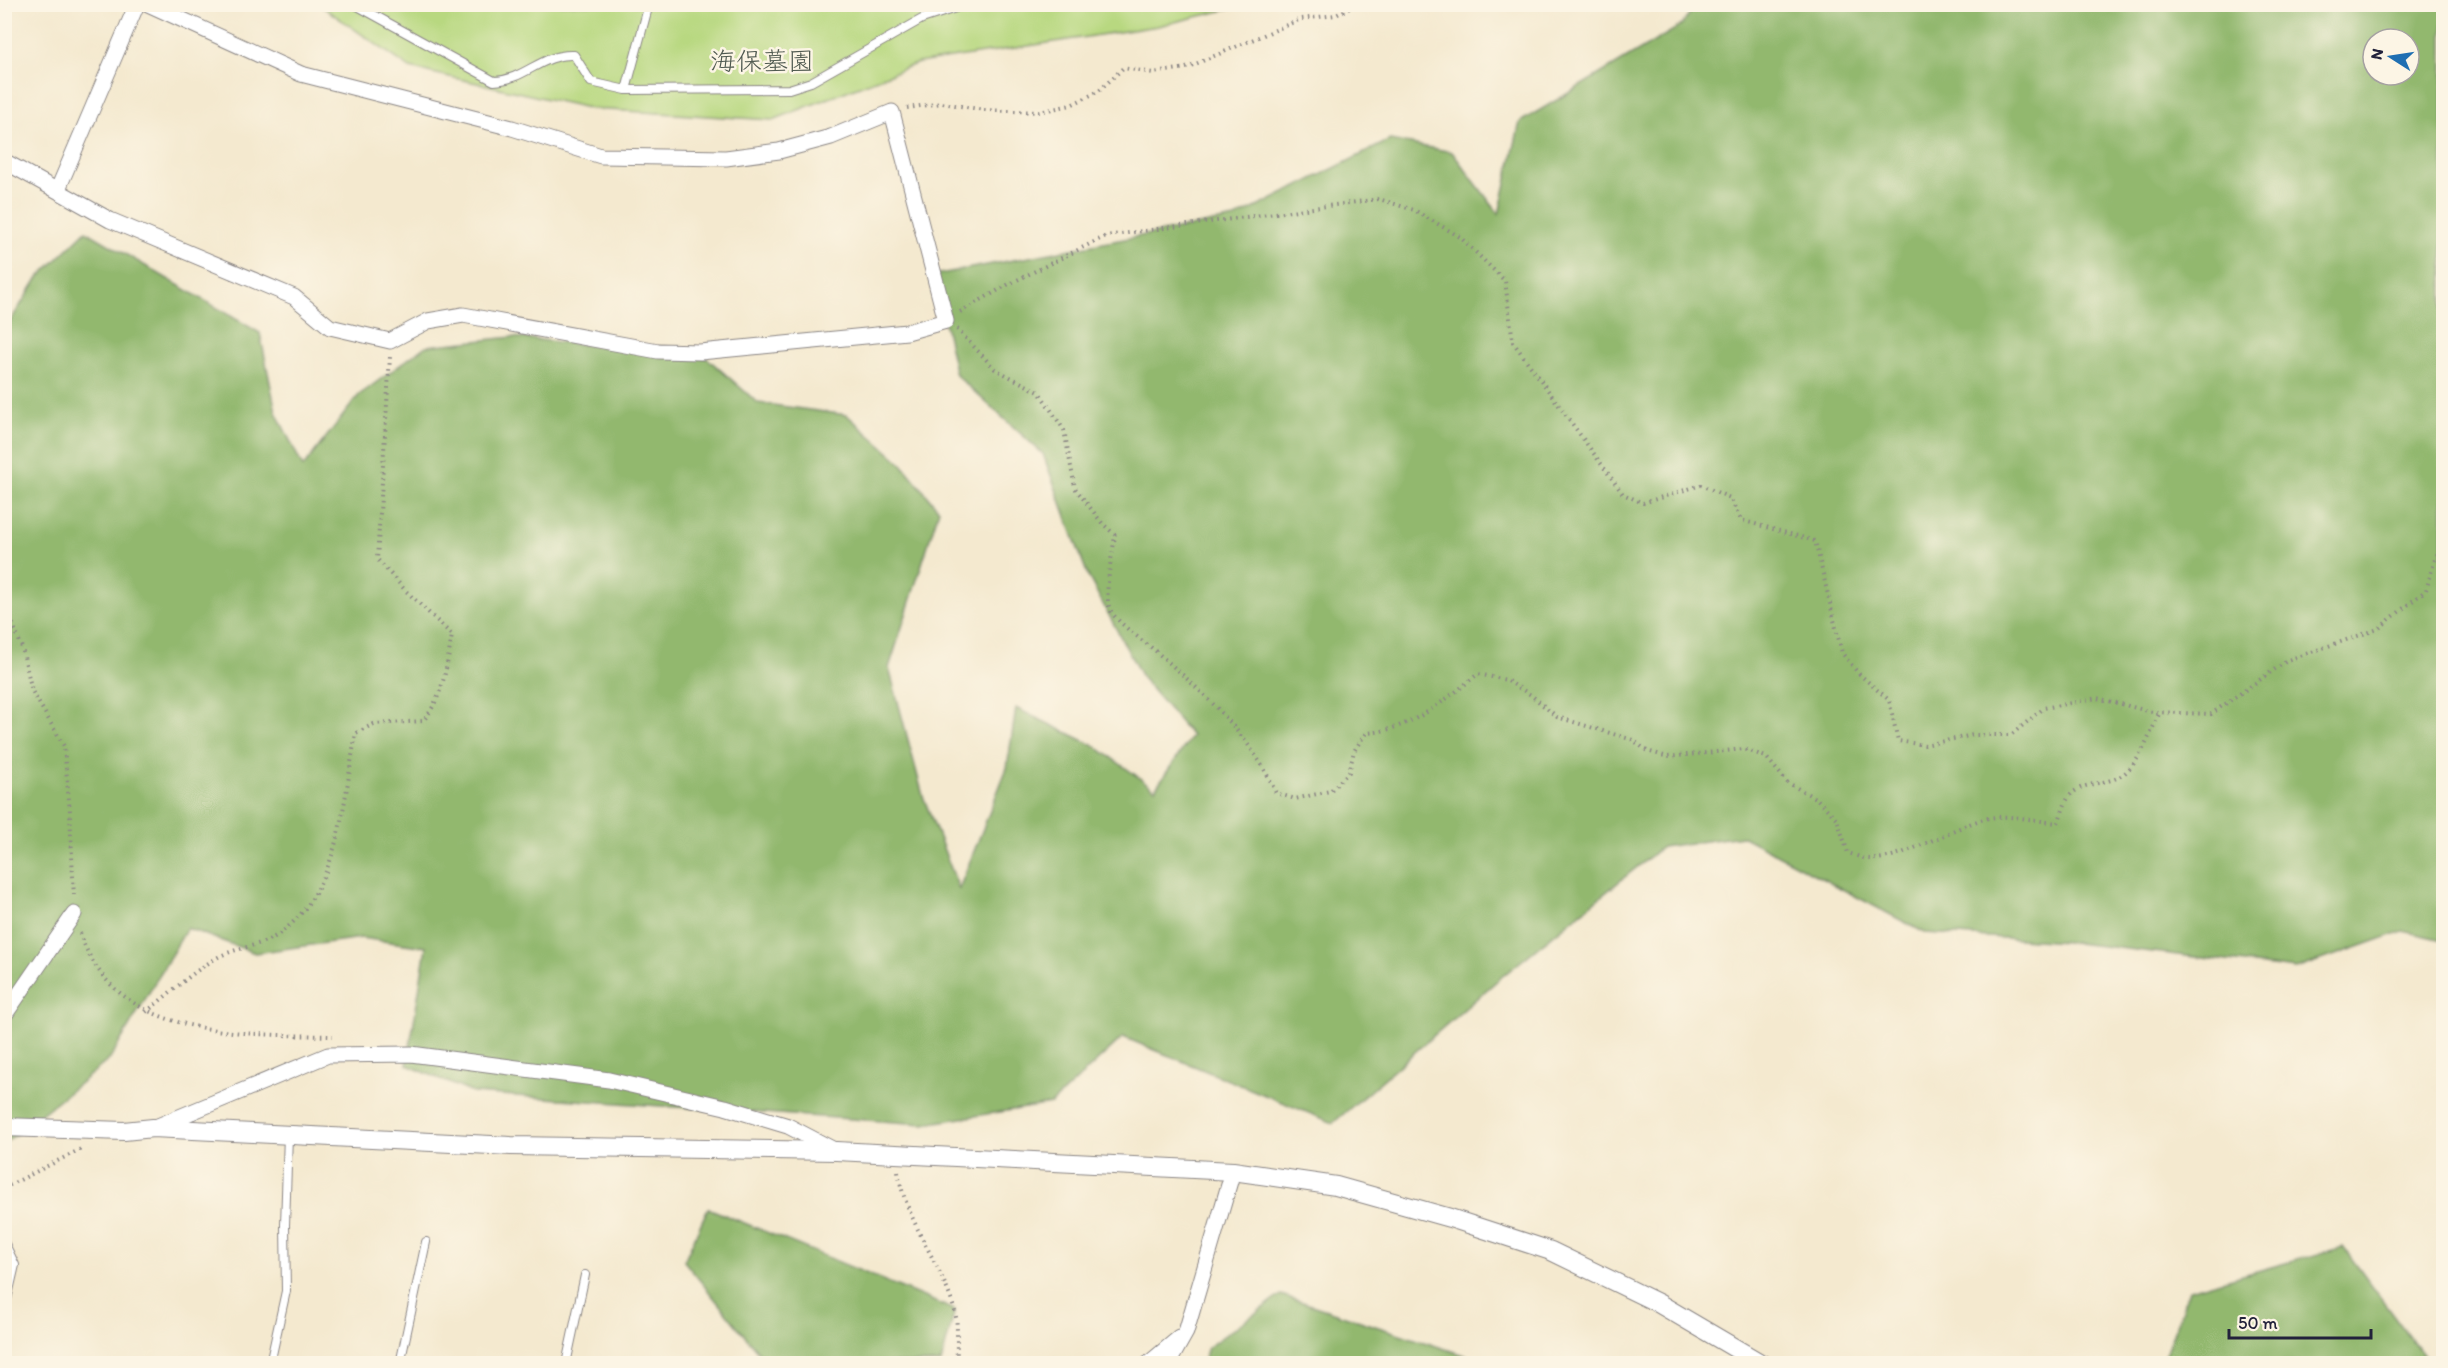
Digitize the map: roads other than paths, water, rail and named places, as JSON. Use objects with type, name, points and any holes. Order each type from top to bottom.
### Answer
[{"type":"street","points":[[58,189],[137,4]]},
{"type":"street","points":[[4,161],[110,220],[294,297],[330,327],[390,341],[428,321],[463,315],[658,351],[700,352],[907,332],[946,321],[892,112],[831,137],[779,152],[726,158],[601,156],[513,128],[301,74],[148,4]]},
{"type":"street","points":[[4,1016],[74,914]]},
{"type":"street","points":[[153,1128],[328,1055],[411,1054],[609,1080],[725,1107],[788,1126],[836,1151]]},
{"type":"street","points":[[4,1127],[124,1131],[153,1128],[511,1146],[836,1151],[895,1156],[1233,1171],[1336,1186],[1450,1218],[1551,1251],[1658,1303],[1762,1364]]},
{"type":"street","points":[[1168,1364],[1186,1332],[1233,1171]]},
{"type":"street","points":[[1148,1364],[1186,1332]]},
{"type":"lane","points":[[354,4],[494,81],[508,81],[558,54],[574,56],[591,82],[626,90],[789,89],[812,82],[922,20],[968,4]]},
{"type":"lane","points":[[626,90],[649,4]]},
{"type":"lane","points":[[270,1364],[286,1291],[285,1225],[288,1135]]},
{"type":"lane","points":[[4,1242],[15,1265],[4,1312]]},
{"type":"lane","points":[[400,1364],[426,1242]]},
{"type":"lane","points":[[566,1364],[585,1275]]},
{"type":"park label","name":"海保墓園","points":[[762,61]]}]
